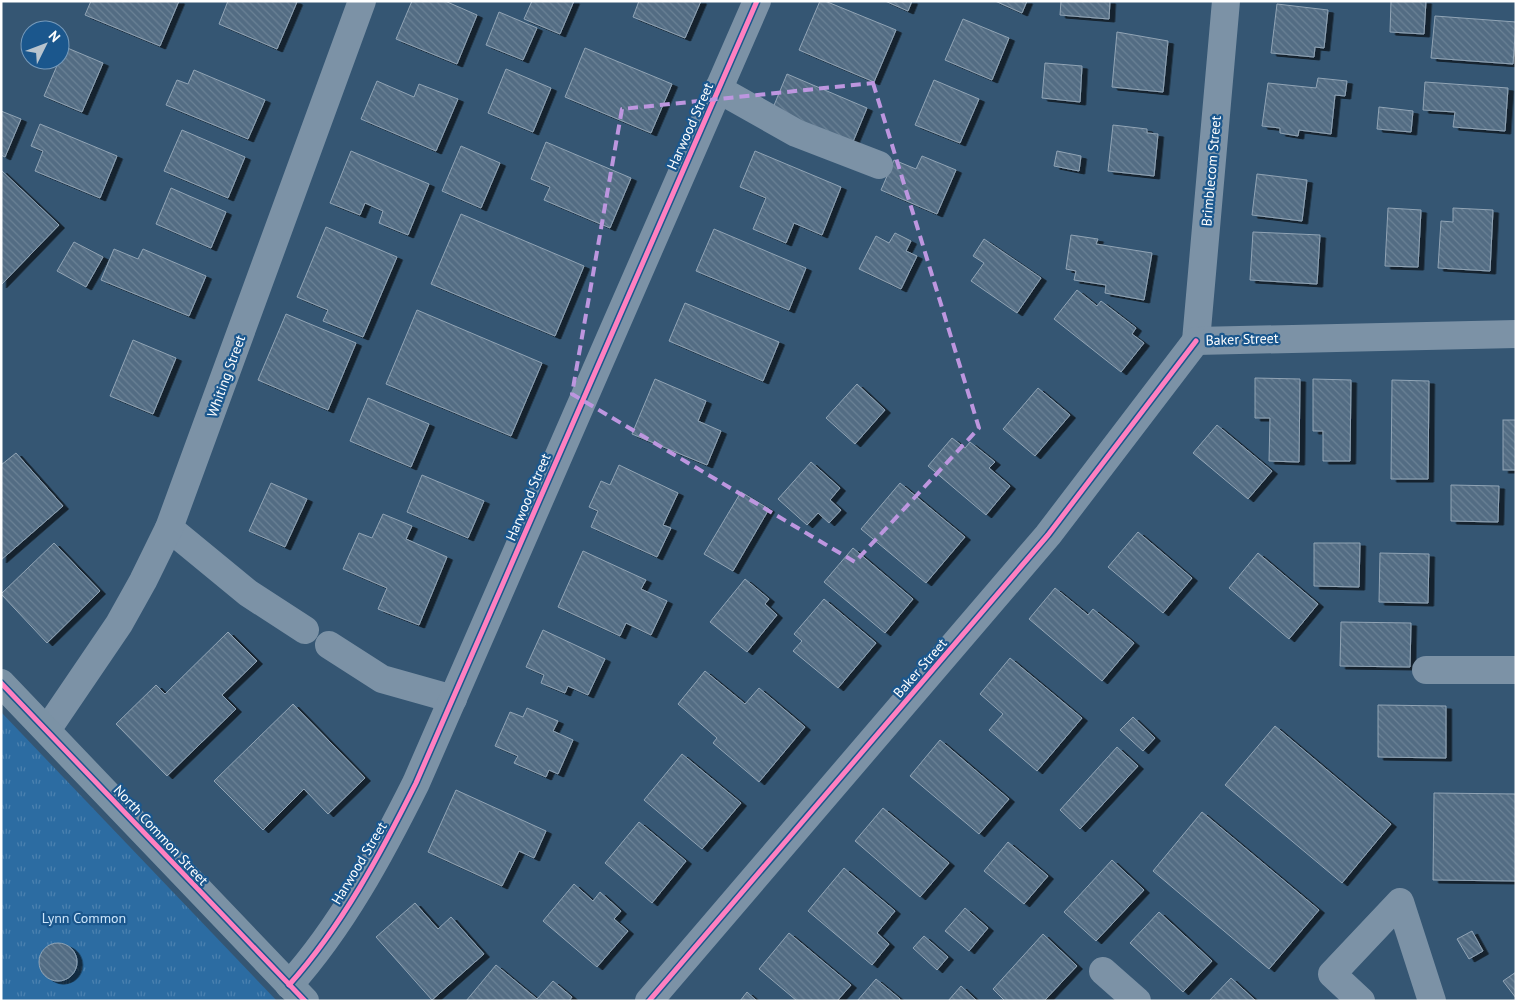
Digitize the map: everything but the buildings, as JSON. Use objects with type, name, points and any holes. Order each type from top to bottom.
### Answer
[{"type":"main road","name":"North Common Street","points":[[1,683],[297,993]]},
{"type":"street","name":"Whiting Street","points":[[47,730],[119,624],[169,528],[362,1]]},
{"type":"street","name":"Harwood Street","points":[[297,993],[329,933],[392,832],[453,699],[757,1]]},
{"type":"street","name":"Brimblecom Street","points":[[1196,341],[1226,1]]},
{"type":"street","points":[[718,89],[796,133],[879,165]]},
{"type":"street","name":"Baker Street","points":[[649,1001],[1048,535],[1196,341],[1516,334]]},
{"type":"street","points":[[169,528],[248,593],[305,630]]},
{"type":"street","points":[[329,645],[382,679],[453,699]]},
{"type":"street","points":[[1426,670],[1516,670]]},
{"type":"street","points":[[1362,1001],[1332,974],[1400,902],[1432,1001]]},
{"type":"street","points":[[1103,971],[1137,1001]]},
{"type":"highlighted area","points":[[873,83],[979,428],[855,562],[572,394],[622,109]]},
{"type":"green space","name":"Lynn Common","points":[[1,712],[277,1001],[1,1001]]},
{"type":"cycle path","points":[[289,985],[343,914],[389,836],[416,783],[757,1]]},
{"type":"cycle path","points":[[649,1001],[1048,535],[1196,341]]},
{"type":"cycle path","points":[[1,683],[305,1001]]}]
